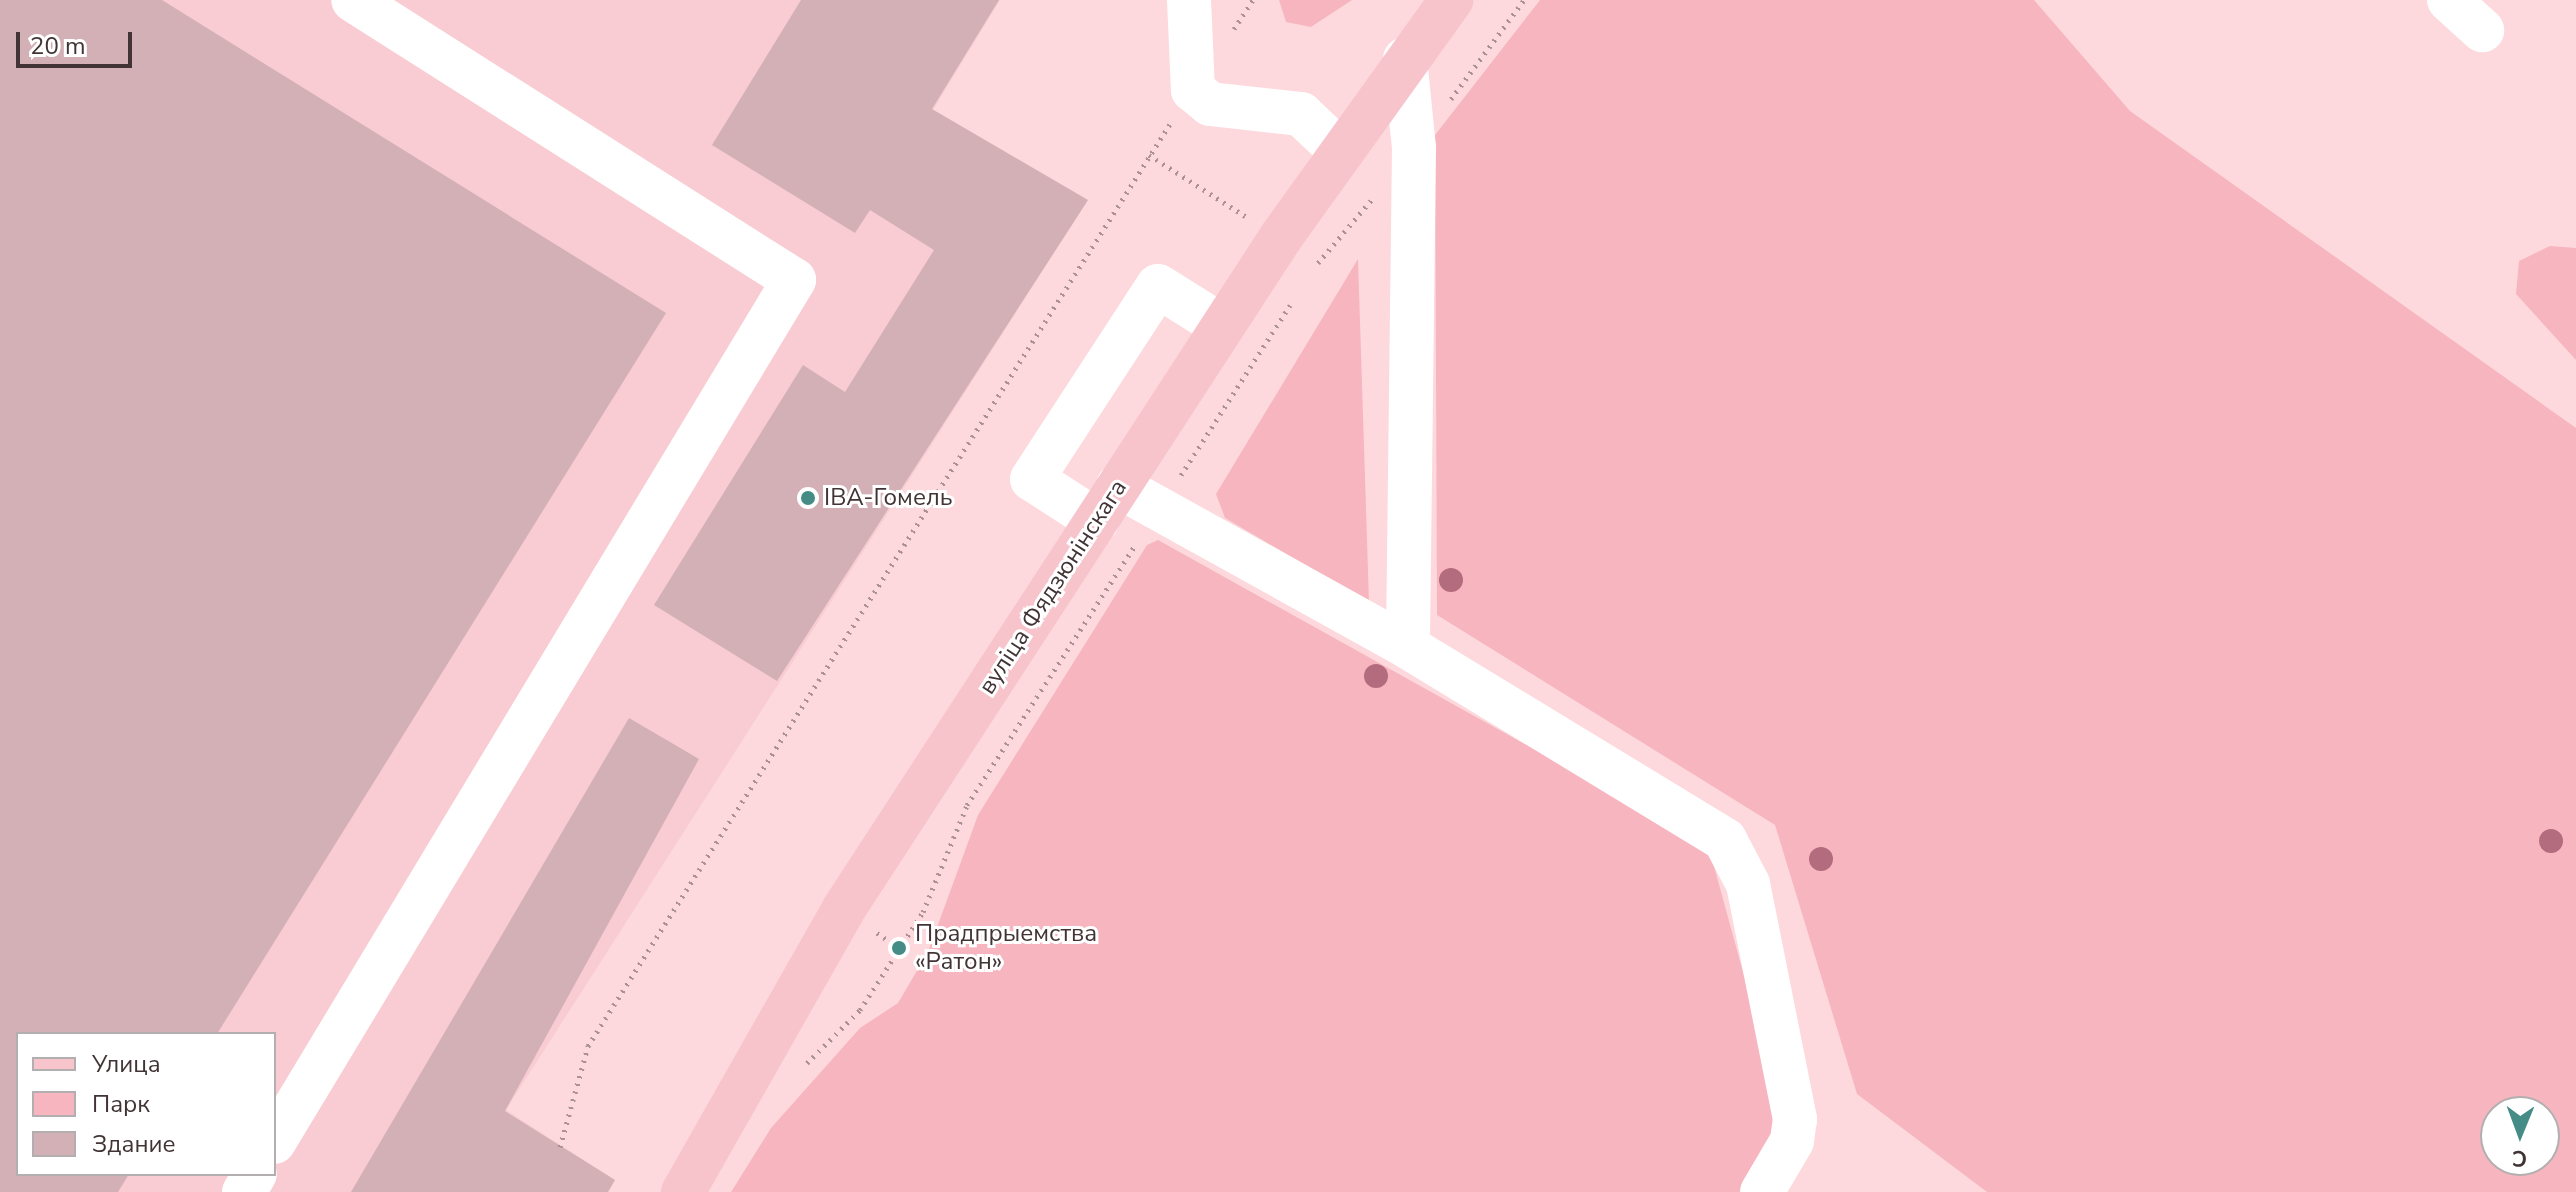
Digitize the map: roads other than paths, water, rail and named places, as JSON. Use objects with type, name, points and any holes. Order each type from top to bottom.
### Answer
[{"type":"main road","name":"вуліца Фядзюнінскага","points":[[683,1192],[843,910],[1339,150],[1451,0]]},
{"type":"lane","points":[[276,1139],[794,280],[353,0]]},
{"type":"lane","points":[[1189,0],[1193,90],[1210,104],[1301,114],[1339,150]]},
{"type":"lane","points":[[2449,0],[2482,30]]},
{"type":"lane","points":[[1405,59],[1414,148],[1408,647]]},
{"type":"lane","points":[[1222,326],[1158,286],[1032,479],[1108,504],[1159,508],[1408,647],[1709,825],[1736,855],[1795,1119],[1788,1150],[1762,1192]]},
{"type":"place","name":"IBA-Гомель","points":[[808,498]]},
{"type":"place","name":"Прадпрыемства «Ратон»","points":[[899,948]]}]
